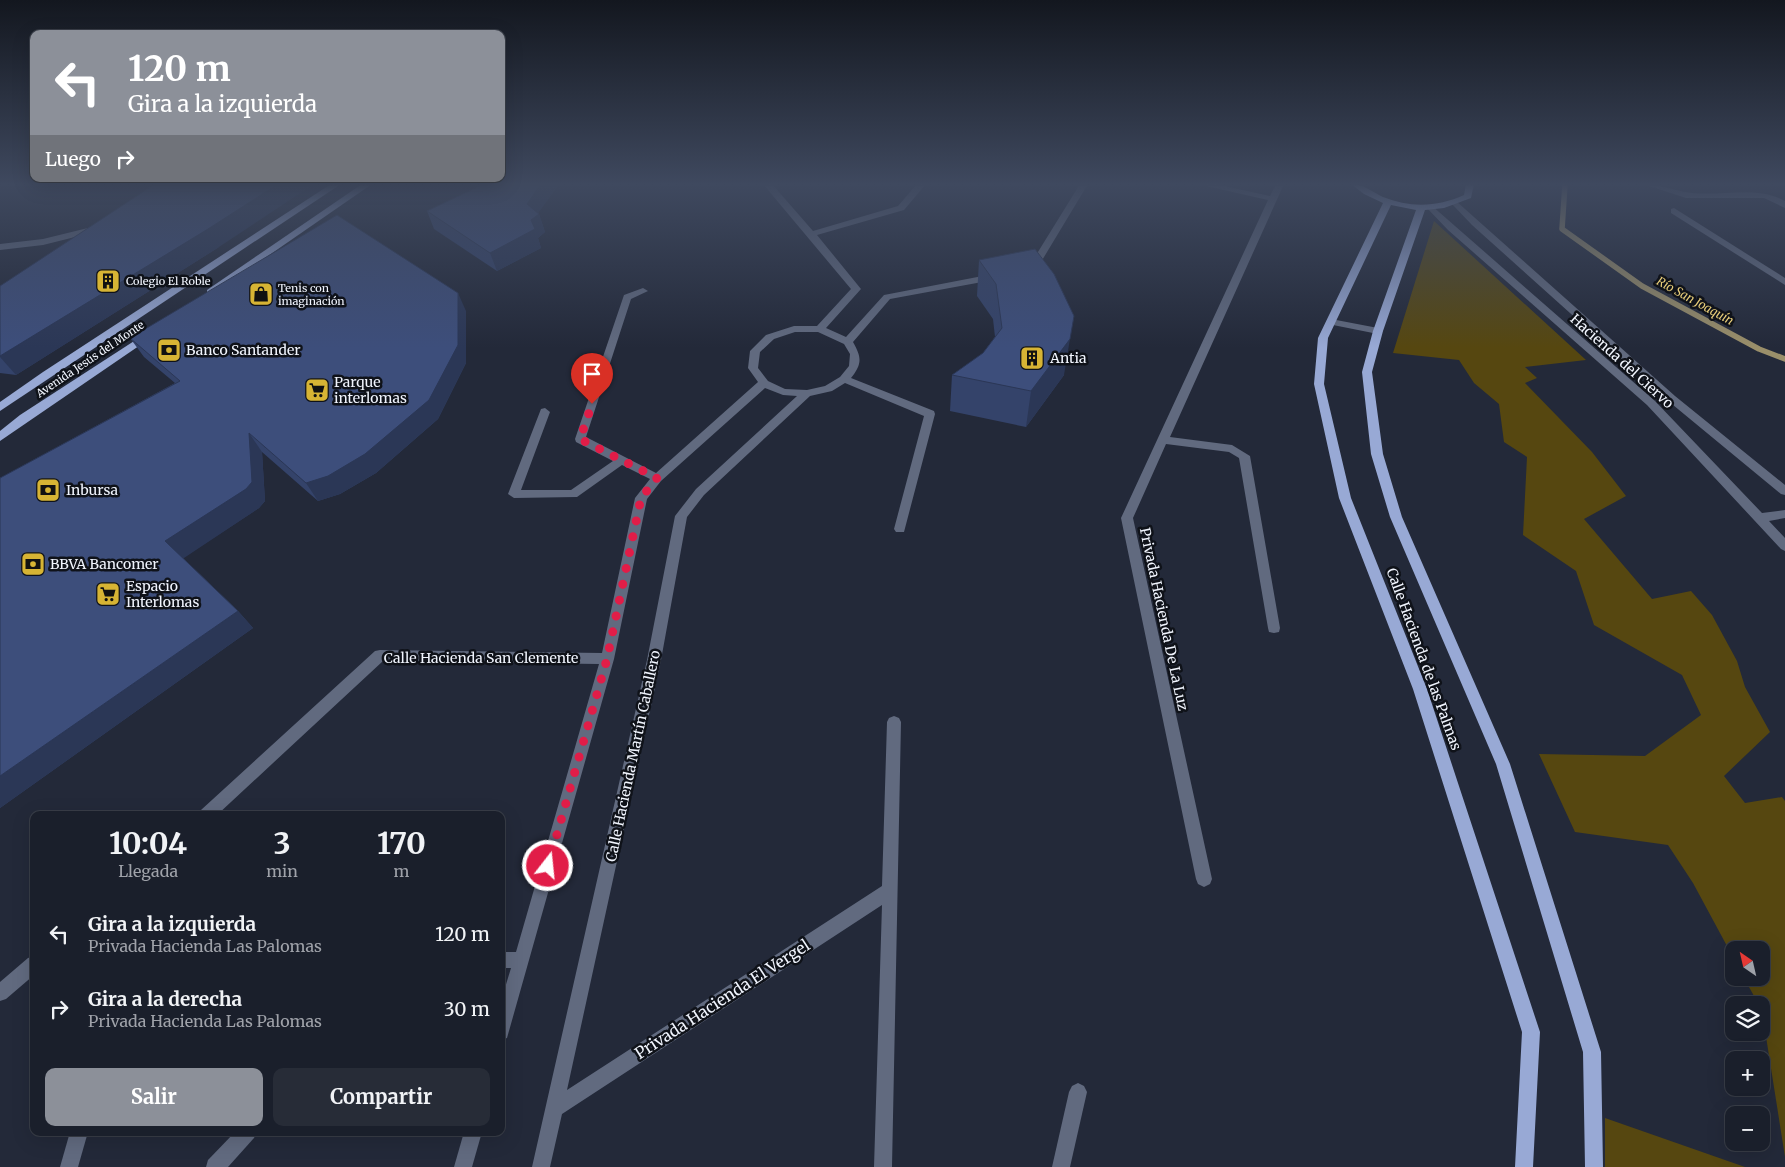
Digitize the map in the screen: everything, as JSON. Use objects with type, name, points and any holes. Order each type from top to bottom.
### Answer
[{"type":"main road","name":"Avenida Jesús del Monte","points":[[0,407],[55,368],[254,238]]},
{"type":"main road","points":[[202,298],[289,238]]},
{"type":"main road","name":"Calle Hacienda de las Palmas","points":[[1371,238],[1323,338],[1319,384],[1345,498],[1420,689],[1531,1032],[1524,1167]]},
{"type":"main road","name":"Calle Hacienda de las Palmas","points":[[1414,238],[1378,331],[1367,372],[1377,454],[1396,517],[1503,764],[1592,1052],[1594,1167]]},
{"type":"main road","name":"Avenida Jesús del Monte","points":[[0,437],[31,413],[155,330]]},
{"type":"street","points":[[0,248],[57,238]]},
{"type":"street","points":[[815,238],[856,289],[820,329]]},
{"type":"street","points":[[1017,272],[1036,262],[1050,238]]},
{"type":"street","name":"Privada Hacienda De La Luz","points":[[1204,879],[1127,518],[1256,238]]},
{"type":"street","name":"Hacienda del Ciervo","points":[[1463,238],[1651,403],[1785,546]]},
{"type":"street","name":"Hacienda del Ciervo","points":[[1492,238],[1671,398],[1785,491]]},
{"type":"street","points":[[1718,238],[1785,282]]},
{"type":"street","points":[[848,342],[887,297],[1000,276]]},
{"type":"street","points":[[644,291],[627,297],[580,439],[657,478]]},
{"type":"street","points":[[1331,322],[1378,331]]},
{"type":"street","points":[[794,329],[820,329],[848,342],[855,354],[854,367],[844,379],[828,389],[807,393],[783,392],[764,383],[753,368],[755,351],[770,337],[794,329]]},
{"type":"street","points":[[844,379],[930,414],[900,530]]},
{"type":"street","points":[[505,1018],[607,659],[641,498],[657,478],[764,383]]},
{"type":"street","name":"Calle Hacienda Martín Caballero","points":[[541,1167],[654,660],[681,516],[700,492],[807,393]]},
{"type":"street","points":[[545,412],[514,494],[573,494],[622,460]]},
{"type":"street","points":[[1163,440],[1232,449],[1244,456],[1274,628]]},
{"type":"street","points":[[1760,518],[1785,514]]},
{"type":"street","name":"Calle Hacienda San Clemente","points":[[210,811],[380,655],[607,659]]},
{"type":"street","points":[[883,1167],[894,722]]},
{"type":"street","name":"Privada Hacienda El Vergel","points":[[555,1108],[890,890]]},
{"type":"street","points":[[505,960],[522,960]]},
{"type":"street","points":[[0,993],[30,967]]},
{"type":"street","points":[[1061,1167],[1078,1092]]},
{"type":"street","points":[[68,1167],[78,1136]]},
{"type":"street","points":[[215,1167],[244,1136]]},
{"type":"street","points":[[463,1167],[471,1136]]},
{"type":"shaded area","points":[[1429,238],[1453,238],[1586,360],[1525,367],[1537,378],[1525,383],[1592,452],[1626,496],[1584,519],[1652,599],[1691,591],[1712,615],[1737,661],[1745,687],[1770,732],[1724,776],[1745,803],[1782,797],[1785,801],[1785,1157],[1770,1062],[1770,1051],[1768,1051],[1767,1041],[1770,1041],[1770,996],[1754,996],[1748,986],[1770,986],[1770,941],[1725,942],[1693,883],[1668,845],[1575,832],[1539,754],[1645,756],[1701,715],[1682,675],[1594,625],[1576,571],[1523,535],[1527,457],[1504,442],[1499,404],[1474,383],[1459,360],[1393,353]]},
{"type":"shaded area","points":[[1605,1118],[1745,1167],[1605,1167]]},
{"type":"building","points":[[72,238],[193,238],[0,356],[0,286]]},
{"type":"building","points":[[298,238],[373,238],[458,293],[458,345],[429,400],[365,454],[328,476],[306,483],[249,433],[252,482],[246,489],[165,541],[238,611],[0,776],[0,478],[180,381],[130,338]]},
{"type":"building","points":[[468,238],[517,238],[490,253]]},
{"type":"building","points":[[1035,249],[1054,274],[1074,316],[1070,339],[1031,391],[952,375],[983,353],[1002,328],[996,284],[979,260]]},
{"type":"waterway","name":"Río San Joaquín","points":[[1575,238],[1642,286],[1759,349],[1785,359]]},
{"type":"place","name":"Colegio El Roble","points":[[108,281]]},
{"type":"place","name":"Tenis con imaginación","points":[[261,294]]},
{"type":"place","name":"Banco Santander","points":[[169,350]]},
{"type":"place","name":"Antia","points":[[1032,358]]},
{"type":"place","name":"Parque interlomas","points":[[317,390]]},
{"type":"place","name":"Inbursa","points":[[48,490]]},
{"type":"place","name":"BBVA Bancomer","points":[[33,564]]},
{"type":"place","name":"Espacio Interlomas","points":[[108,594]]},
{"type":"route","points":[[548,866],[607,659],[641,498],[657,478],[580,439],[592,404]]}]
